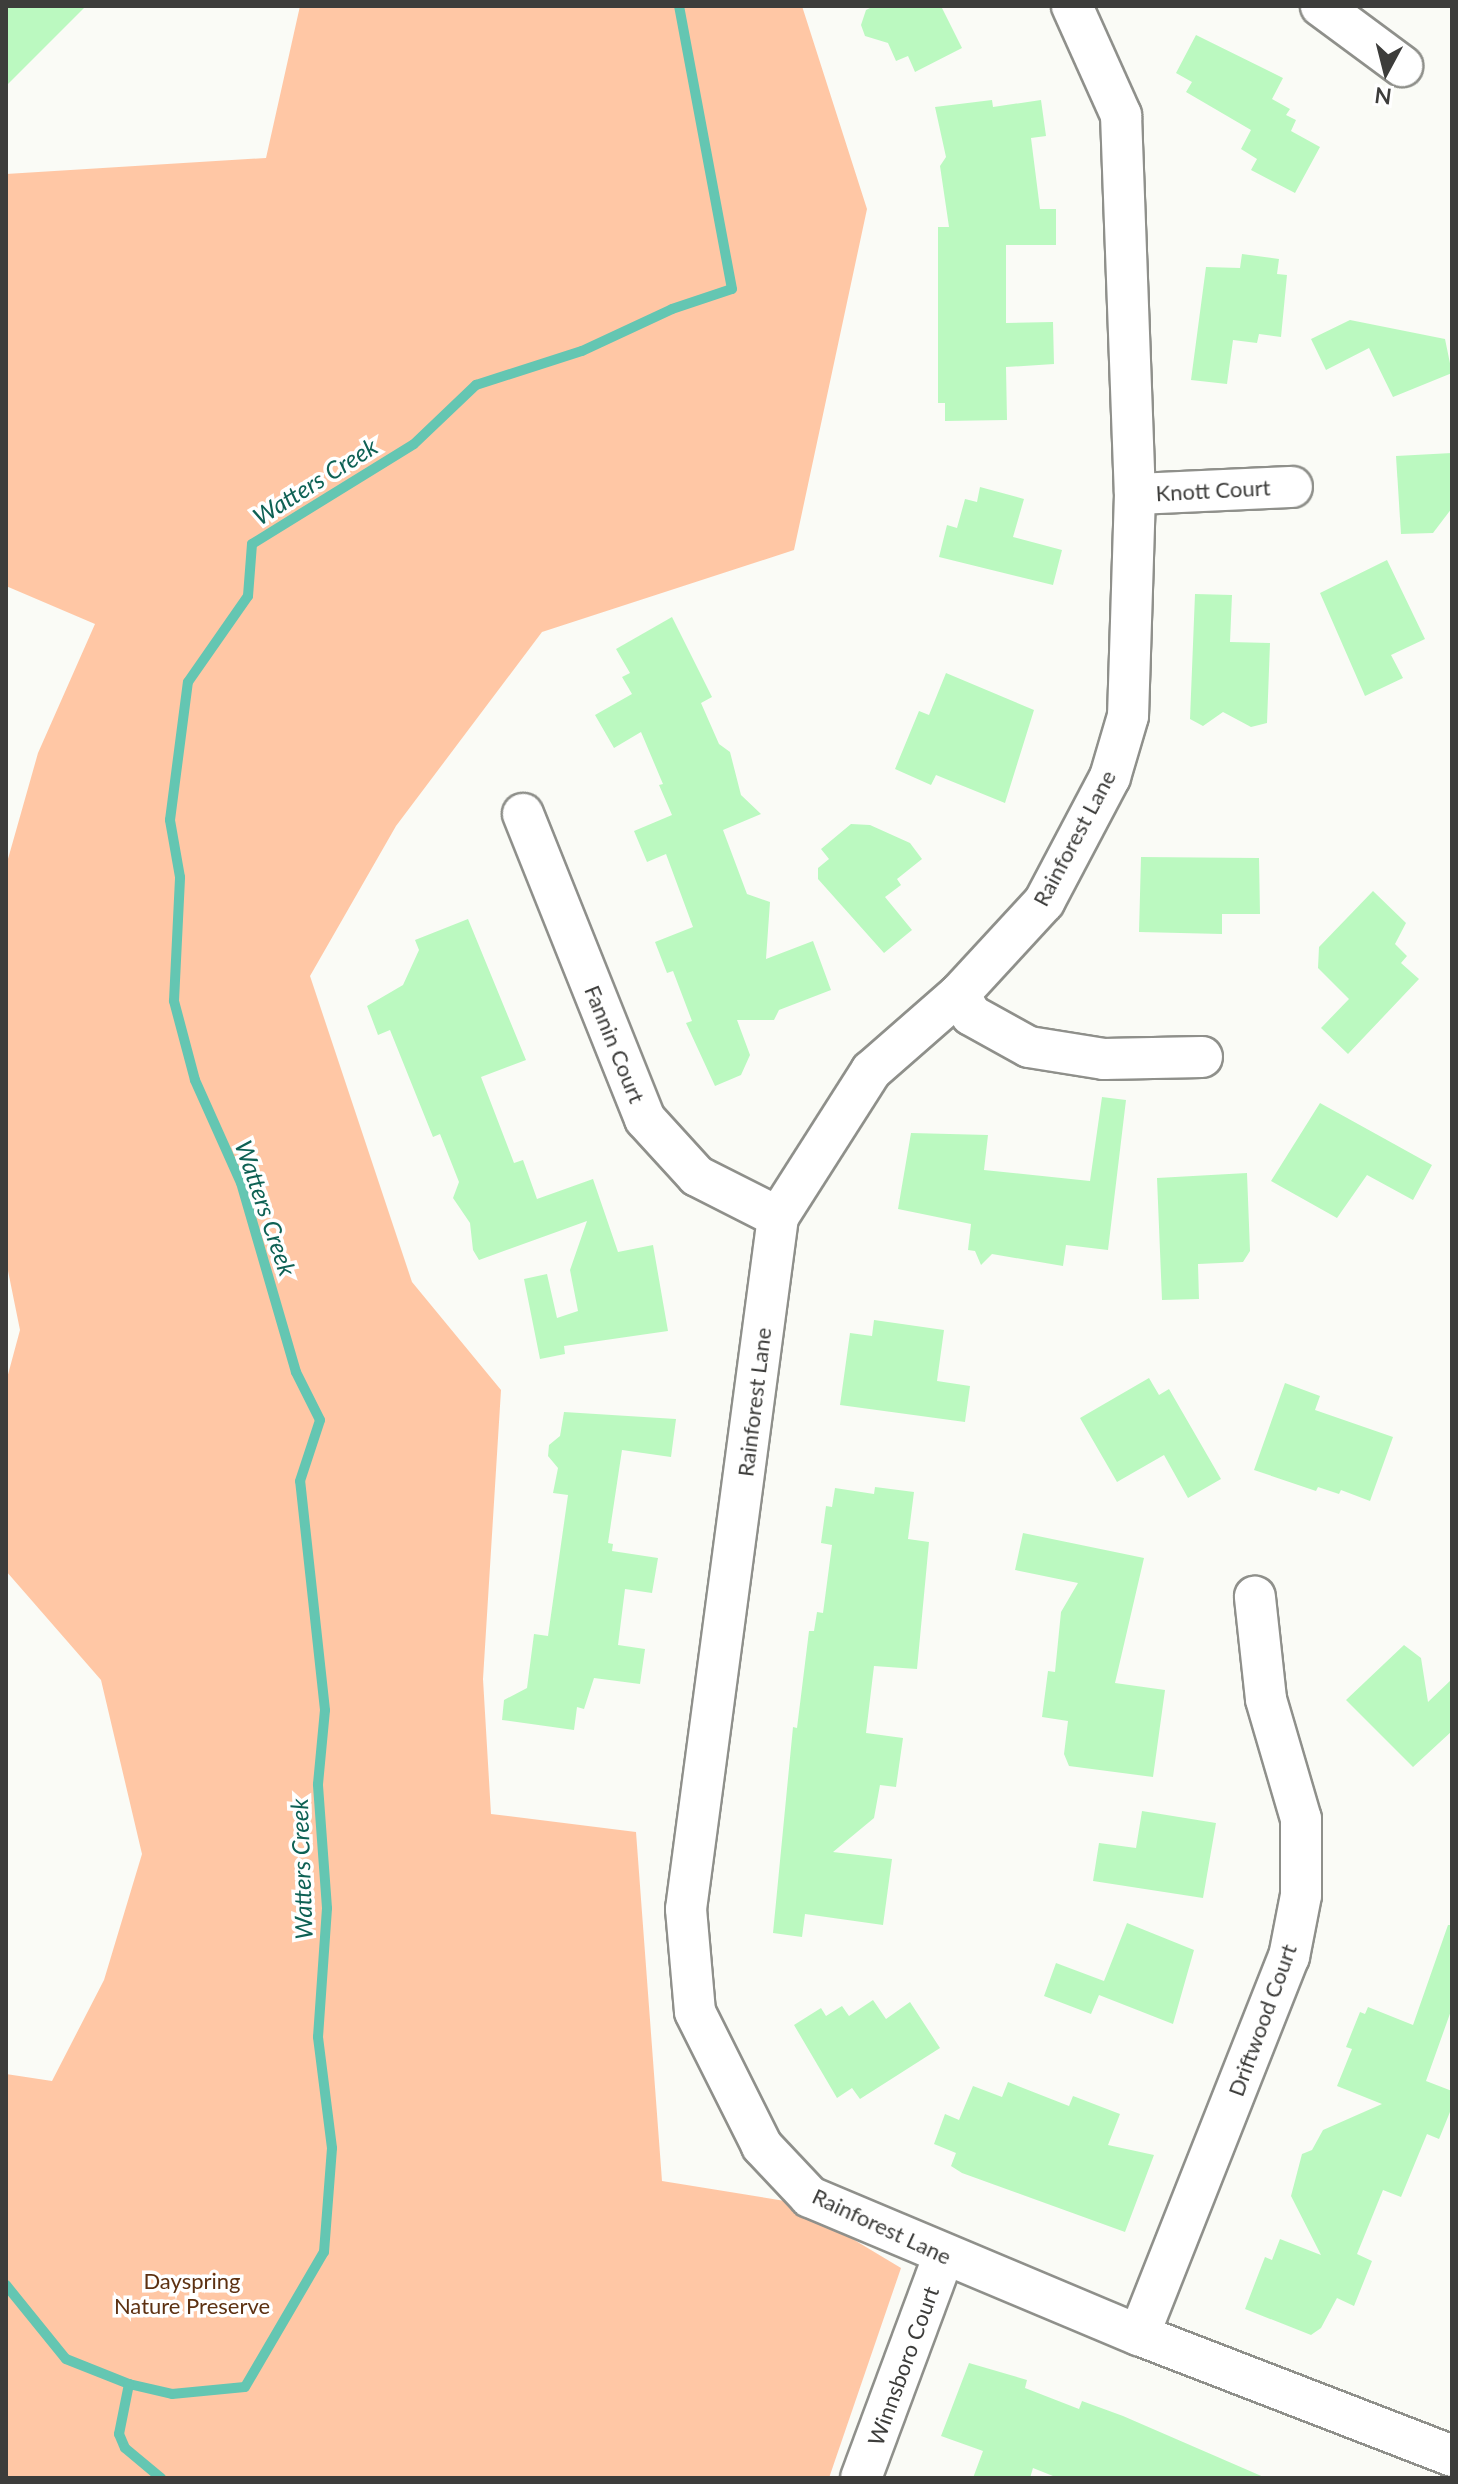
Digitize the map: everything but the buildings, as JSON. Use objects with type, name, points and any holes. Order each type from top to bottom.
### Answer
[{"type":"street","name":"Rainforest Lane","points":[[1072,6],[1121,115],[1135,494],[1128,716],[1110,777],[1044,902],[959,994],[871,1071],[778,1217],[686,1909],[695,2012],[762,2146],[810,2197],[1139,2335],[1452,2456]]},
{"type":"street","points":[[1321,6],[1402,66]]},
{"type":"street","name":"Knott Court","points":[[1135,494],[1292,487]]},
{"type":"street","name":"Fannin Court","points":[[523,814],[645,1119],[697,1176],[778,1217]]},
{"type":"street","points":[[959,994],[971,1015],[1029,1047],[1104,1059],[1202,1057]]},
{"type":"street","name":"Driftwood Court","points":[[1139,2335],[1289,1957],[1301,1895],[1301,1819],[1266,1699],[1255,1597]]},
{"type":"street","name":"Winnsboro Court","points":[[861,2478],[944,2255]]},
{"type":"green space","name":"Dayspring Nature Preserve","points":[[300,6],[802,6],[867,209],[794,550],[542,632],[396,826],[310,976],[412,1282],[501,1390],[483,1679],[491,1814],[636,1832],[662,2181],[791,2202],[901,2268],[829,2478],[6,2478],[6,2074],[52,2081],[104,1980],[142,1854],[101,1680],[6,1571],[6,1382],[20,1330],[6,1261],[6,866],[38,753],[95,624],[6,586],[6,174],[266,158]]},
{"type":"waterway","name":"Watters Creek","points":[[6,2285],[66,2359],[129,2384],[172,2394],[245,2387],[324,2252],[332,2148],[318,2037],[327,1908],[318,1784],[325,1710],[300,1481],[320,1420],[296,1372],[241,1183],[195,1080],[174,1001],[180,877],[170,820],[188,682],[248,596],[252,544],[414,444],[476,385],[582,351],[672,309],[732,289],[679,6]]},
{"type":"waterway","points":[[129,2384],[119,2434],[125,2448],[161,2478]]}]
